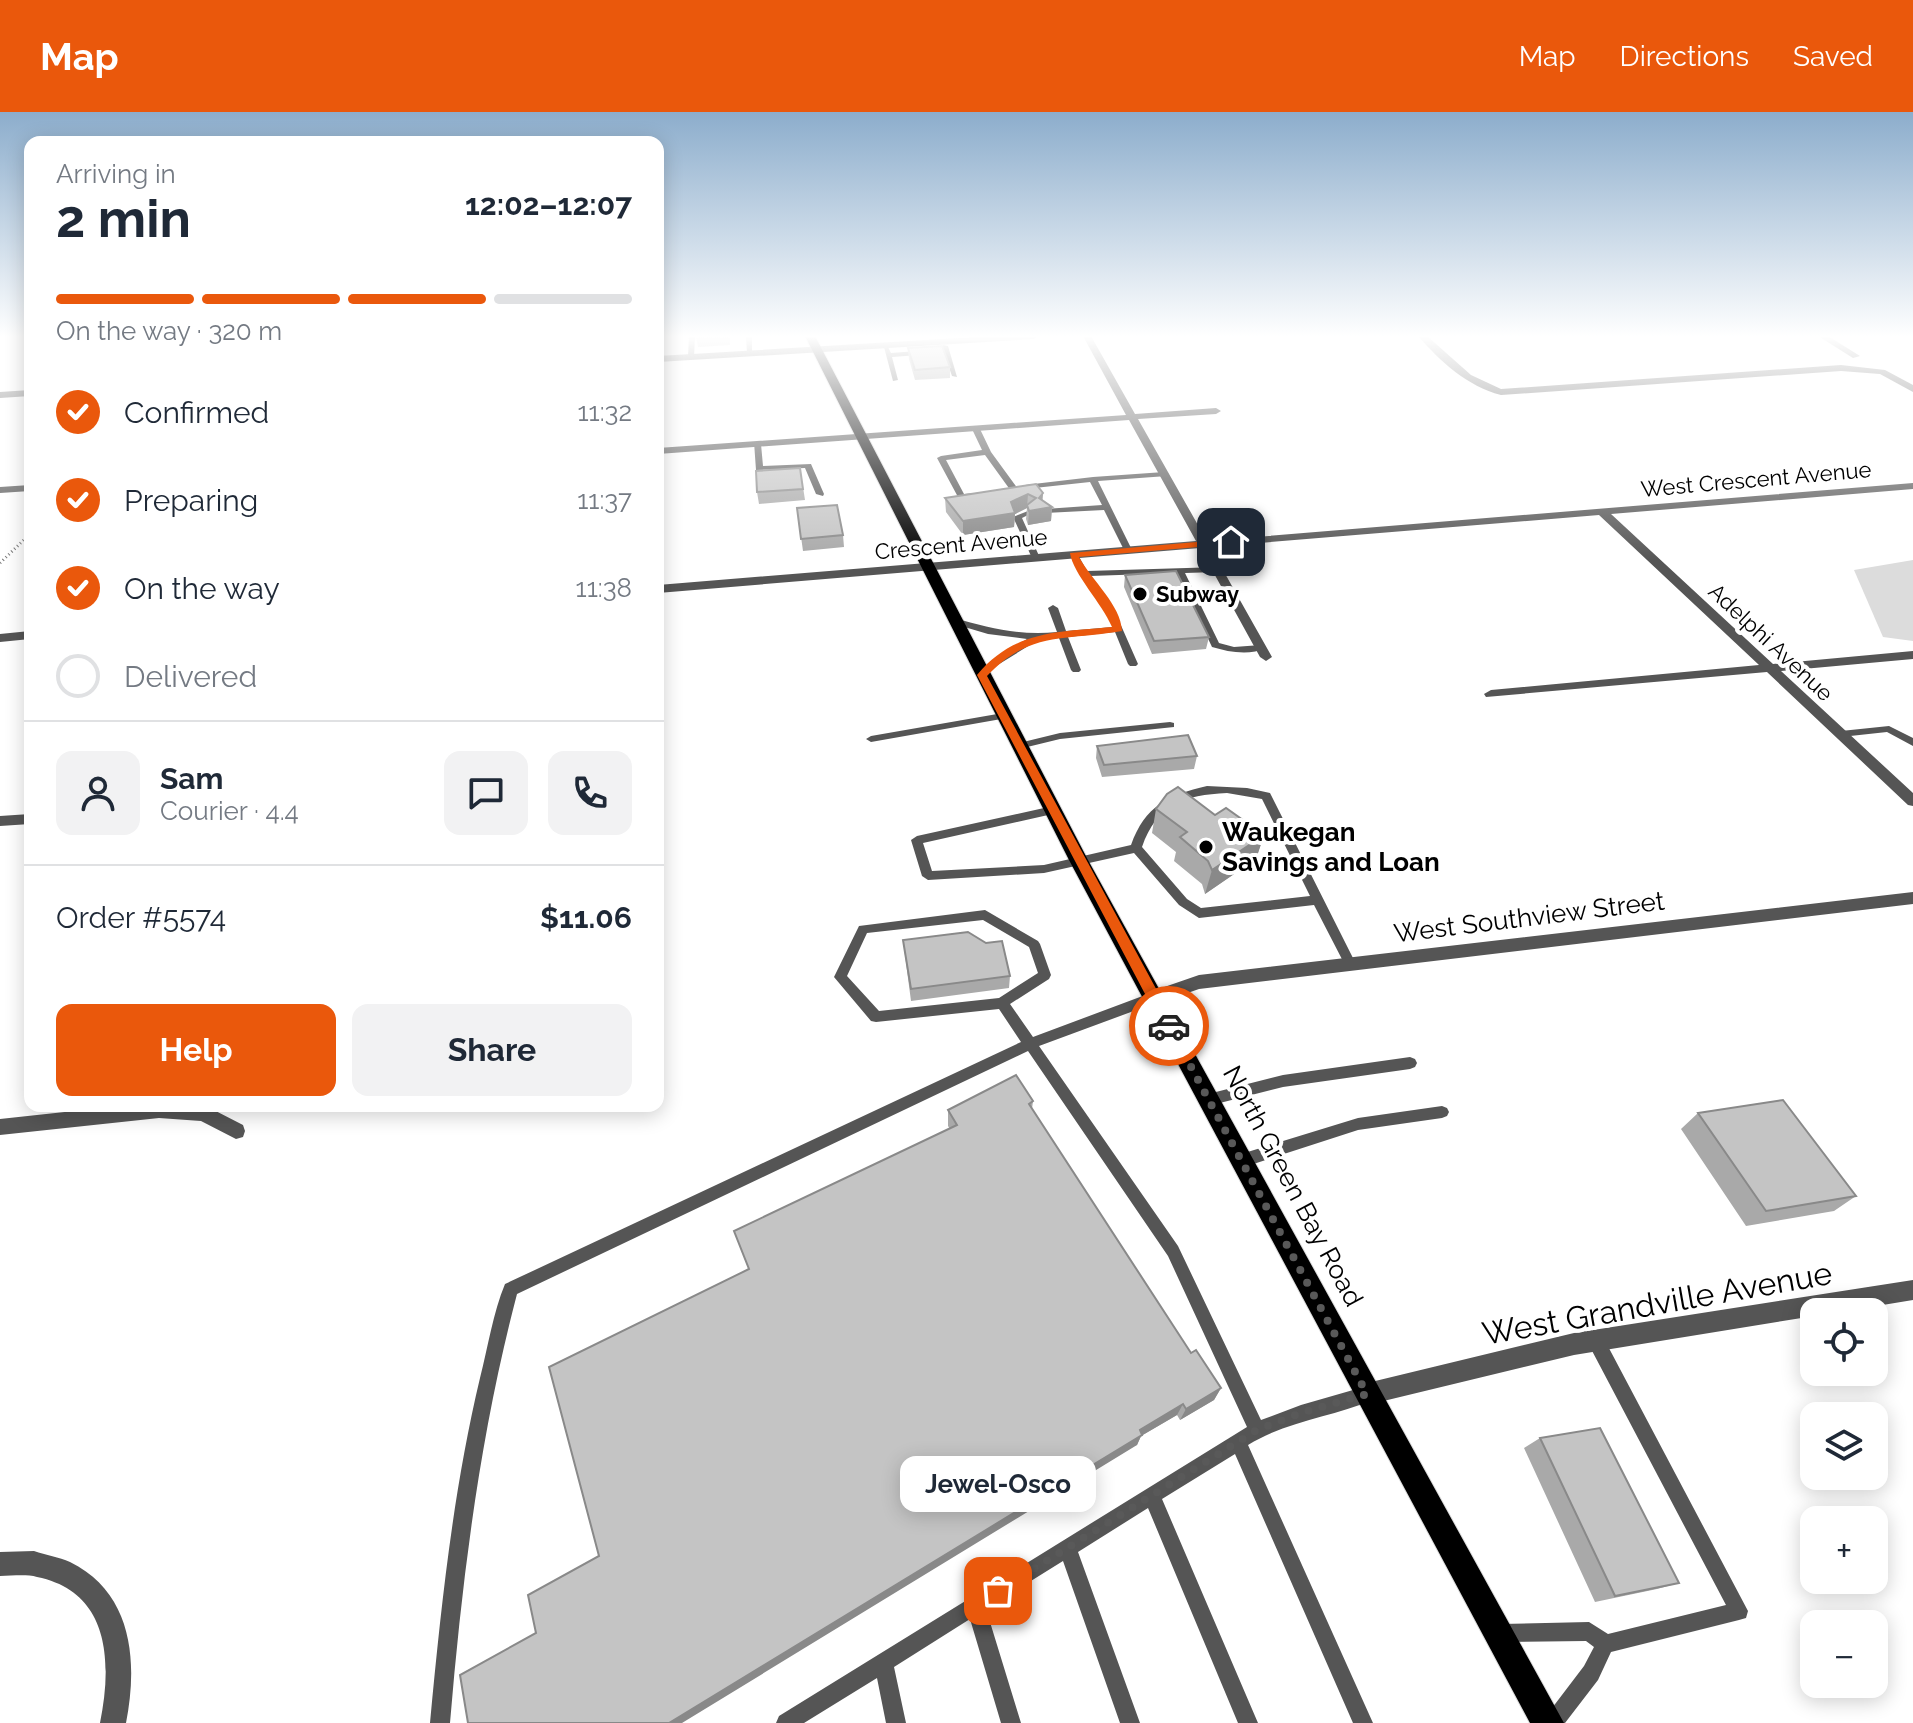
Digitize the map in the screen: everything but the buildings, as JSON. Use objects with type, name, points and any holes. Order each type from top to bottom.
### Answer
[{"type":"main road","name":"North Green Bay Road","points":[[848,411],[1003,716],[1153,998],[1367,1394],[1551,1723]]},
{"type":"street","points":[[1130,411],[1263,653]]},
{"type":"street","points":[[664,451],[1214,411]]},
{"type":"street","name":"West Crescent Avenue","points":[[1602,512],[1913,486]]},
{"type":"street","points":[[0,490],[24,488]]},
{"type":"street","name":"Crescent Avenue","points":[[664,588],[1602,512]]},
{"type":"street","name":"Adelphi Avenue","points":[[1602,512],[1913,801]]},
{"type":"street","points":[[0,638],[24,636]]},
{"type":"street","points":[[1491,694],[1913,655]]},
{"type":"street","points":[[0,821],[24,819]]},
{"type":"street","name":"West Southview Street","points":[[1153,998],[1199,982],[1913,898]]},
{"type":"street","points":[[0,1127],[140,1112]]},
{"type":"street","points":[[188,1112],[203,1113],[236,1131]]},
{"type":"street","name":"West Grandville Avenue","points":[[1367,1394],[1596,1341],[1913,1290]]},
{"type":"street","points":[[0,1564],[38,1562],[76,1576],[109,1612],[121,1669],[113,1723]]},
{"type":"lane","points":[[976,429],[987,452],[1014,489]]},
{"type":"lane","points":[[757,444],[759,468],[808,466],[820,494]]},
{"type":"lane","points":[[987,452],[941,458],[962,497],[988,493]]},
{"type":"lane","points":[[1001,491],[1164,474]]},
{"type":"lane","points":[[1093,479],[1128,550]]},
{"type":"lane","points":[[1045,511],[1107,507]]},
{"type":"lane","points":[[1028,513],[1017,517],[1036,558]]},
{"type":"lane","points":[[1074,555],[1084,574],[1108,605],[1133,664]]},
{"type":"lane","points":[[1084,574],[1165,569],[1181,573],[1217,569]]},
{"type":"lane","points":[[1181,573],[1215,645],[1263,653]]},
{"type":"lane","points":[[1053,608],[1076,670]]},
{"type":"lane","points":[[954,621],[988,631],[1036,637],[1118,629]]},
{"type":"lane","points":[[982,675],[993,664],[1036,637]]},
{"type":"lane","points":[[871,739],[1003,716]]},
{"type":"lane","points":[[1019,746],[1060,736],[1170,725]]},
{"type":"lane","points":[[1841,734],[1889,729],[1898,731],[1913,743]]},
{"type":"lane","points":[[1136,848],[1143,823],[1160,806],[1179,797],[1226,789],[1266,796],[1350,964]]},
{"type":"lane","points":[[1053,810],[917,840],[928,876],[1044,869],[1136,848]]},
{"type":"lane","points":[[1136,848],[1183,902],[1199,913],[1318,900]]},
{"type":"lane","points":[[985,915],[1034,944],[1045,975],[1002,1003],[876,1017],[840,977],[863,929],[985,915]]},
{"type":"lane","points":[[440,1723],[450,1593],[492,1355],[511,1289],[1032,1043],[1153,998]]},
{"type":"lane","points":[[1002,1003],[1173,1251],[1257,1430]]},
{"type":"lane","points":[[1208,1100],[1283,1081],[1410,1063]]},
{"type":"lane","points":[[1241,1161],[1358,1124],[1442,1112]]},
{"type":"lane","points":[[1596,1341],[1739,1611],[1605,1644]]},
{"type":"lane","points":[[786,1723],[1257,1430],[1301,1413],[1367,1394]]},
{"type":"lane","points":[[1238,1442],[1363,1723]]},
{"type":"lane","points":[[1152,1495],[1248,1723]]},
{"type":"lane","points":[[1068,1548],[1130,1723]]},
{"type":"lane","points":[[975,1605],[1011,1723]]},
{"type":"lane","points":[[1499,1633],[1589,1631],[1605,1644]]},
{"type":"lane","points":[[1551,1723],[1591,1673],[1605,1644]]},
{"type":"lane","points":[[883,1662],[896,1723]]},
{"type":"path","points":[[0,563],[24,540]]},
{"type":"shaded area","points":[[1913,560],[1913,641],[1883,637],[1854,570]]},
{"type":"way so far","points":[[998,1591],[1257,1430],[1301,1413],[1367,1394],[1169,1026]]},
{"type":"place","name":"Subway","points":[[1140,594]]},
{"type":"place","name":"Waukegan Savings and Loan","points":[[1206,847]]},
{"type":"place","name":"Jewel-Osco","points":[[998,1591]]},
{"type":"route","points":[[1169,1026],[982,675],[993,664],[1036,637],[1118,629],[1108,605],[1084,574],[1074,555],[1231,542]]}]
